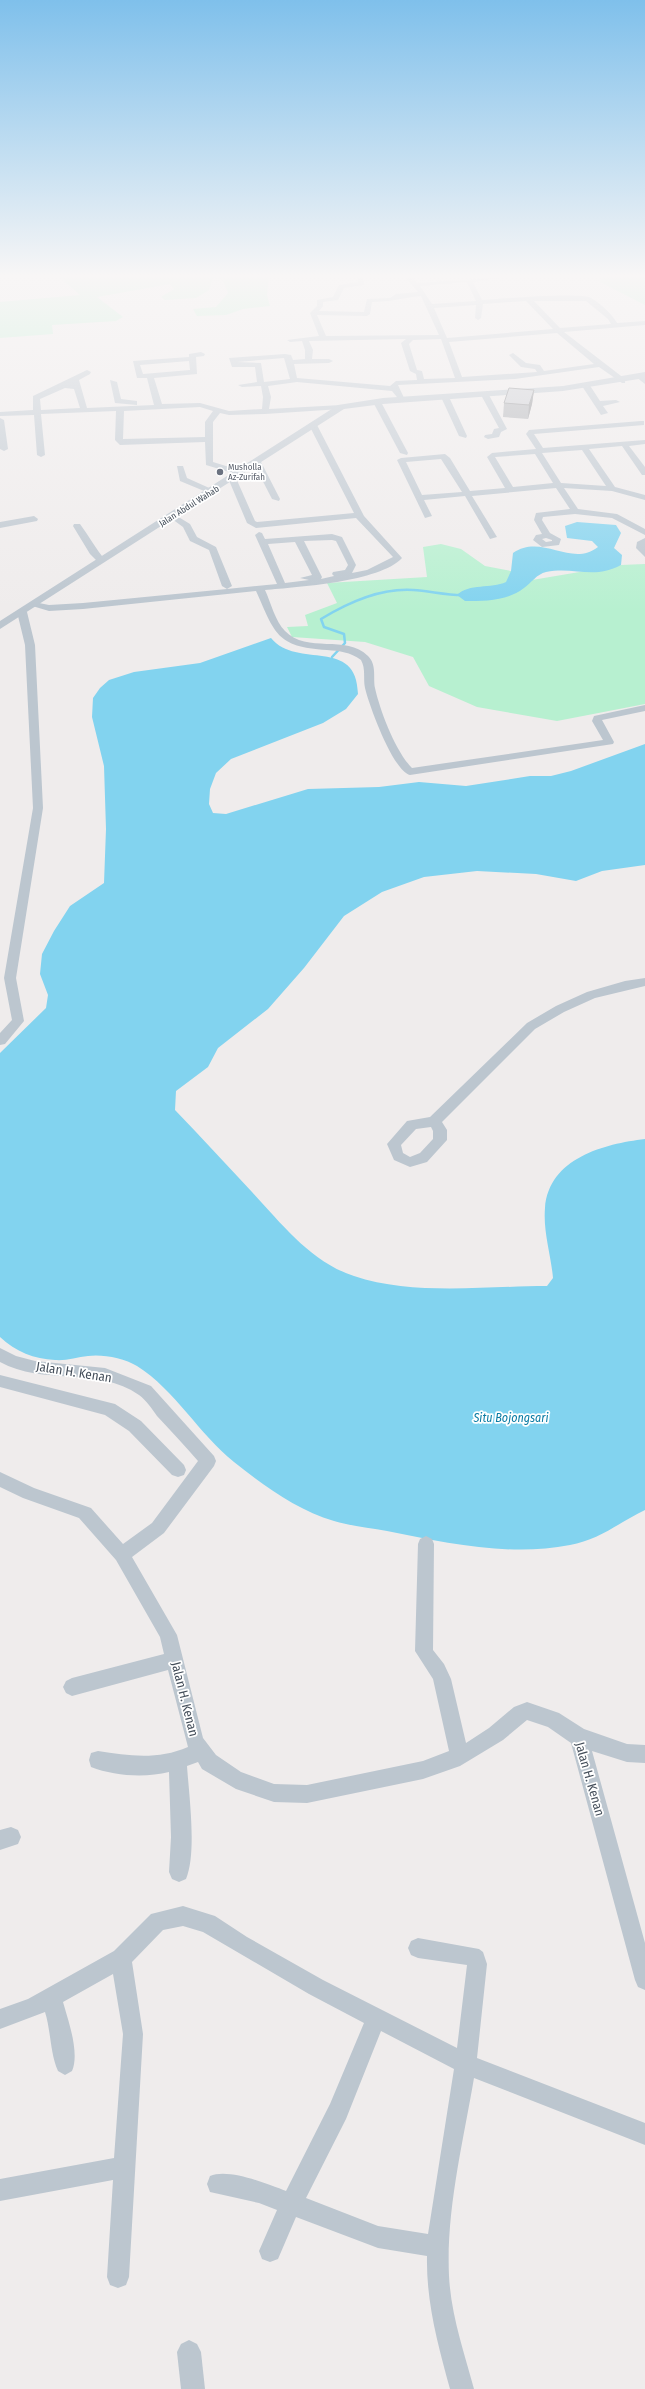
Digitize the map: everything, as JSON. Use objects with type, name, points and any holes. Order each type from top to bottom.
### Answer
[{"type":"street","points":[[41,455],[36,413],[36,397],[58,388]]},
{"type":"street","points":[[77,388],[84,410]]},
{"type":"street","points":[[115,388],[119,403],[200,405],[207,406],[217,411],[265,412],[341,407]]},
{"type":"street","points":[[153,388],[158,405]]},
{"type":"street","points":[[264,388],[267,397],[265,412]]},
{"type":"street","points":[[388,388],[394,389],[401,400]]},
{"type":"street","points":[[500,388],[503,393]]},
{"type":"street","name":"Jalan Abdul Wahab","points":[[0,626],[341,407],[377,402],[555,388]]},
{"type":"street","points":[[586,388],[604,413]]},
{"type":"street","points":[[485,395],[503,428],[488,437]]},
{"type":"street","points":[[445,397],[463,436]]},
{"type":"street","points":[[377,402],[404,453]]},
{"type":"street","points":[[598,404],[616,402]]},
{"type":"street","points":[[0,414],[120,410],[158,405]]},
{"type":"street","points":[[120,410],[120,442],[210,439]]},
{"type":"street","points":[[217,411],[211,416],[209,422],[209,463],[235,475],[250,523],[256,525],[358,515]]},
{"type":"street","points":[[0,420],[4,449]]},
{"type":"street","points":[[511,490],[491,457],[492,455],[584,447],[607,436],[641,423]]},
{"type":"street","points":[[281,583],[347,577],[385,566],[398,558],[358,515],[312,425]]},
{"type":"street","points":[[575,511],[539,451],[530,434],[532,432],[607,436],[624,444],[645,472]]},
{"type":"street","points":[[624,444],[645,442]]},
{"type":"street","points":[[584,447],[612,489]]},
{"type":"street","points":[[428,516],[401,460],[444,457],[468,493],[493,537]]},
{"type":"street","points":[[257,462],[276,499]]},
{"type":"street","points":[[180,468],[183,479],[212,491]]},
{"type":"street","points":[[419,498],[560,485],[612,489],[645,498]]},
{"type":"street","points":[[547,535],[538,520],[540,515],[575,511],[614,516],[645,532]]},
{"type":"street","points":[[172,516],[187,526],[192,539],[213,549],[227,586]]},
{"type":"street","points":[[0,524],[34,519]]},
{"type":"street","points":[[77,526],[85,534],[90,551],[101,560]]},
{"type":"street","points":[[34,605],[50,608],[83,606],[259,588],[348,572],[352,565],[343,544],[339,539],[332,537],[298,539],[260,538],[281,583]]},
{"type":"street","points":[[298,539],[318,577]]},
{"type":"street","points":[[645,541],[640,544],[640,548],[645,554]]},
{"type":"street","points":[[259,588],[282,634],[310,647],[347,650],[358,653],[366,659],[369,667],[370,686],[381,722],[410,772],[609,742],[597,721],[598,718],[645,708]]},
{"type":"street","points":[[0,1042],[18,1022],[5,978],[38,808],[30,645],[22,612]]},
{"type":"street","points":[[434,1122],[531,1026],[560,1009],[592,995],[625,985],[645,982]]},
{"type":"street","name":"Jalan H. Kenan","points":[[0,1354],[10,1361],[38,1367],[99,1374],[133,1384],[145,1391],[208,1461],[158,1528],[122,1555],[160,1618],[168,1635],[190,1725],[200,1751],[209,1762],[236,1780],[274,1793],[291,1795],[345,1788],[423,1770],[460,1757],[496,1734],[520,1712],[527,1711],[554,1719],[579,1737],[645,1980]]},
{"type":"street","points":[[0,1381],[109,1409],[135,1426],[162,1451],[178,1470]]},
{"type":"street","points":[[0,1479],[29,1493],[85,1513],[122,1555]]},
{"type":"street","points":[[426,1544],[424,1651],[435,1664],[442,1678],[450,1724],[460,1757]]},
{"type":"street","points":[[72,1687],[175,1660]]},
{"type":"street","points":[[579,1737],[610,1748],[645,1754]]},
{"type":"street","points":[[98,1760],[153,1767],[178,1762],[200,1751]]},
{"type":"street","points":[[178,1762],[181,1837],[179,1872]]},
{"type":"street","points":[[0,2019],[33,2007],[121,1958],[158,1921],[183,1916],[208,1923],[282,1969],[466,2064],[645,2134]]},
{"type":"street","points":[[418,1948],[472,1956],[476,1959],[466,2064],[439,2223],[438,2277],[446,2331],[462,2389]]},
{"type":"street","points":[[118,2277],[123,2167],[133,2034],[121,1958]]},
{"type":"street","points":[[51,1997],[60,2027],[65,2064]]},
{"type":"street","points":[[270,2251],[291,2204],[338,2111],[376,2018]]},
{"type":"street","points":[[0,2190],[123,2167]]},
{"type":"street","points":[[218,2184],[259,2192],[329,2220],[378,2237],[439,2247]]},
{"type":"street","points":[[189,2352],[193,2389]]},
{"type":"green space","points":[[441,544],[461,549],[485,566],[511,571],[532,580],[621,565],[645,564],[645,704],[557,721],[477,707],[429,686],[413,657],[365,642],[292,637],[287,627],[308,626],[305,615],[337,603],[327,583],[427,577],[423,547]]},
{"type":"water","points":[[577,522],[616,525],[621,533],[614,548],[622,555],[621,565],[601,572],[566,570],[546,572],[537,577],[527,586],[510,596],[503,598],[465,601],[457,595],[462,591],[474,587],[506,582],[511,571],[513,553],[524,548],[546,548],[577,554],[588,552],[598,547],[592,541],[567,538],[565,526]]},
{"type":"water","name":"Situ Bojongsari","points":[[271,638],[282,647],[295,652],[337,659],[348,665],[355,676],[358,694],[346,709],[323,723],[231,759],[216,773],[210,789],[209,804],[213,813],[226,814],[308,789],[379,787],[419,782],[466,786],[530,776],[551,776],[571,771],[645,744],[645,865],[602,871],[576,881],[536,874],[477,871],[424,877],[382,892],[344,916],[304,968],[268,1009],[218,1048],[208,1067],[176,1091],[175,1110],[298,1241],[311,1252],[339,1270],[354,1276],[400,1286],[450,1288],[547,1286],[553,1278],[546,1235],[545,1208],[549,1191],[557,1177],[568,1166],[581,1157],[596,1150],[629,1141],[645,1139],[645,1510],[600,1535],[581,1543],[524,1550],[478,1547],[354,1526],[334,1521],[307,1511],[294,1504],[245,1471],[209,1439],[163,1387],[151,1376],[132,1363],[113,1357],[100,1356],[59,1360],[40,1358],[19,1351],[0,1337],[0,1053],[46,1008],[48,995],[40,974],[42,954],[54,931],[70,906],[104,883],[106,829],[104,766],[92,717],[93,698],[100,688],[109,680],[134,672],[200,663]]},
{"type":"building","points":[[509,388],[534,390],[529,405],[504,403]]},
{"type":"waterway","points":[[332,657],[345,643],[344,634],[324,627],[321,619],[343,607],[365,597],[389,591],[413,590],[462,595]]},
{"type":"place","name":"Musholla Az-Zurifah","points":[[220,472]]}]
